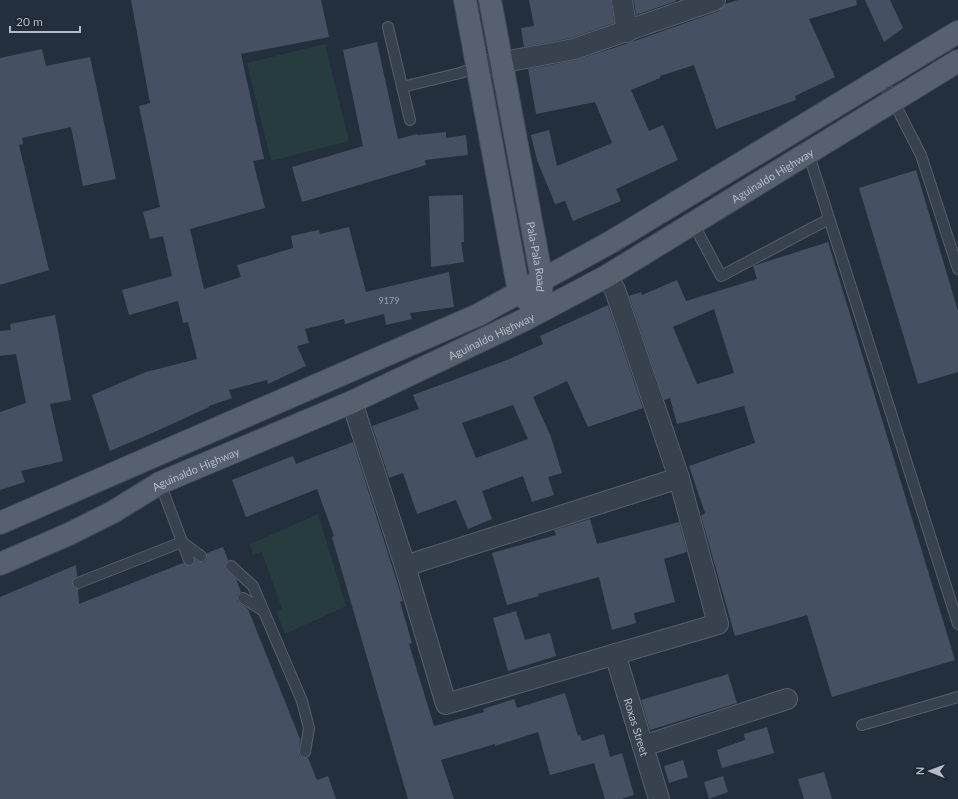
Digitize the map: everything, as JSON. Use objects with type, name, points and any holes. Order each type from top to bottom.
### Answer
[{"type":"main road","name":"Pala-Pala Road","points":[[465,0],[519,292],[539,312]]},
{"type":"main road","name":"Pala-Pala Road","points":[[490,0],[542,280],[539,312]]},
{"type":"main road","points":[[0,523],[478,315],[611,242],[958,32]]},
{"type":"main road","name":"Aguinaldo Highway","points":[[0,564],[69,534],[113,512],[160,483],[352,402],[539,312],[607,276],[892,100],[958,61]]},
{"type":"main road","points":[[160,483],[161,466],[166,451]]},
{"type":"street","points":[[622,0],[627,32]]},
{"type":"street","points":[[477,67],[574,49],[627,32],[715,0]]},
{"type":"street","points":[[352,402],[405,566],[446,704],[718,624],[679,478],[615,290],[607,276]]},
{"type":"street","points":[[405,566],[679,478]]},
{"type":"street","name":"Roxas Street","points":[[615,654],[658,799]]},
{"type":"street","points":[[643,746],[787,699]]},
{"type":"lane","points":[[388,27],[410,120]]},
{"type":"lane","points":[[402,87],[460,73],[477,67]]},
{"type":"lane","points":[[882,78],[921,155],[958,269]]},
{"type":"lane","points":[[808,152],[958,624]]},
{"type":"lane","points":[[692,223],[721,276],[829,219]]},
{"type":"lane","points":[[160,483],[189,560]]},
{"type":"lane","points":[[182,542],[201,556]]},
{"type":"lane","points":[[78,583],[182,542]]},
{"type":"lane","points":[[231,566],[252,586],[302,701],[309,728],[305,752]]},
{"type":"lane","points":[[244,598],[262,610]]},
{"type":"lane","points":[[862,725],[958,697]]},
{"type":"green space","points":[[325,44],[349,141],[271,161],[247,63]]},
{"type":"green space","points":[[318,514],[346,606],[285,634],[276,612],[282,609],[262,552],[253,555],[250,544]]},
{"type":"building","points":[[131,0],[321,0],[329,37],[241,54],[264,159],[253,161],[265,208],[190,229],[204,289],[241,277],[237,265],[293,248],[291,236],[319,230],[320,234],[349,227],[366,292],[449,272],[454,307],[410,313],[412,319],[386,325],[384,314],[345,324],[344,319],[305,329],[309,343],[297,346],[306,366],[268,384],[267,380],[229,390],[232,398],[209,406],[110,451],[92,395],[146,372],[197,359],[188,322],[183,323],[178,301],[129,315],[122,290],[172,276],[163,236],[150,239],[143,212],[160,207],[139,106],[150,103]]},
{"type":"building","points":[[529,0],[611,0],[614,23],[571,38],[524,47],[521,28],[534,26]]},
{"type":"building","points":[[634,0],[676,0],[676,1],[636,15]]},
{"type":"building","points":[[738,0],[856,0],[857,5],[809,19],[835,77],[795,96],[796,100],[716,129],[694,65],[660,76],[660,78],[631,90],[649,131],[663,125],[678,160],[616,189],[621,201],[573,221],[565,201],[555,204],[537,160],[531,135],[549,130],[557,166],[612,143],[595,102],[536,114],[528,69],[576,60],[629,43],[719,11],[725,4]]},
{"type":"building","points":[[865,0],[890,0],[903,28],[884,42]]},
{"type":"building","points":[[377,42],[398,139],[417,134],[446,132],[446,138],[466,135],[468,155],[425,160],[426,165],[302,202],[292,167],[363,146],[343,50]]},
{"type":"building","points":[[42,49],[46,66],[90,57],[116,179],[83,186],[71,127],[22,138],[23,144],[19,145],[49,270],[0,285],[0,58]]},
{"type":"building","points":[[916,170],[958,311],[958,372],[918,384],[859,188]]},
{"type":"building","points":[[463,195],[464,242],[461,242],[464,262],[431,267],[429,196]]},
{"type":"building","points":[[828,242],[955,660],[832,697],[807,615],[735,636],[701,516],[705,513],[689,466],[755,443],[744,406],[677,424],[670,398],[664,400],[629,296],[641,292],[642,295],[677,280],[686,301],[757,279],[753,266]],"holes":[[[714,309],[734,373],[697,384],[673,327]]]},
{"type":"building","points":[[608,305],[643,408],[588,427],[567,381],[533,397],[551,437],[562,473],[548,477],[554,495],[532,502],[523,476],[482,491],[492,519],[468,529],[456,500],[417,514],[403,473],[389,478],[372,426],[419,409],[413,395],[507,360],[543,344],[540,336]],"holes":[[[513,405],[528,439],[476,458],[462,423]]]},
{"type":"building","points":[[55,315],[71,400],[50,404],[63,461],[21,471],[25,482],[0,490],[0,412],[26,403],[16,354],[0,356],[0,331],[11,330],[10,324]]},
{"type":"building","points":[[353,442],[403,601],[400,602],[412,643],[409,644],[434,726],[484,712],[483,709],[514,699],[517,708],[565,693],[578,736],[580,735],[582,741],[604,734],[610,757],[622,753],[634,795],[621,799],[605,799],[594,763],[550,775],[538,732],[495,746],[495,744],[441,760],[454,799],[408,799],[332,537],[334,536],[317,489],[246,517],[232,480],[293,456],[296,464]]},
{"type":"building","points":[[590,519],[597,544],[679,522],[687,552],[664,559],[675,602],[634,613],[636,623],[612,630],[599,577],[538,594],[539,596],[507,605],[492,553],[556,535],[554,530]]},
{"type":"building","points":[[223,547],[228,560],[225,564],[225,568],[236,579],[241,592],[237,595],[237,601],[248,609],[300,739],[299,755],[304,758],[308,758],[317,780],[328,776],[336,799],[0,799],[0,597],[76,565],[77,576],[72,582],[74,588],[78,589],[79,604],[183,563],[188,566],[194,564],[195,560],[203,562],[206,560],[207,553]]},
{"type":"building","points":[[516,611],[525,640],[550,633],[556,656],[508,671],[493,618]]},
{"type":"building","points":[[728,674],[737,703],[650,730],[641,700]]},
{"type":"building","points":[[767,727],[774,753],[722,768],[717,750],[745,740],[744,734]]},
{"type":"building","points":[[683,760],[688,777],[669,783],[664,766]]},
{"type":"building","points":[[824,772],[832,799],[804,799],[798,779]]},
{"type":"building","points":[[723,776],[728,792],[709,799],[704,782]]}]
